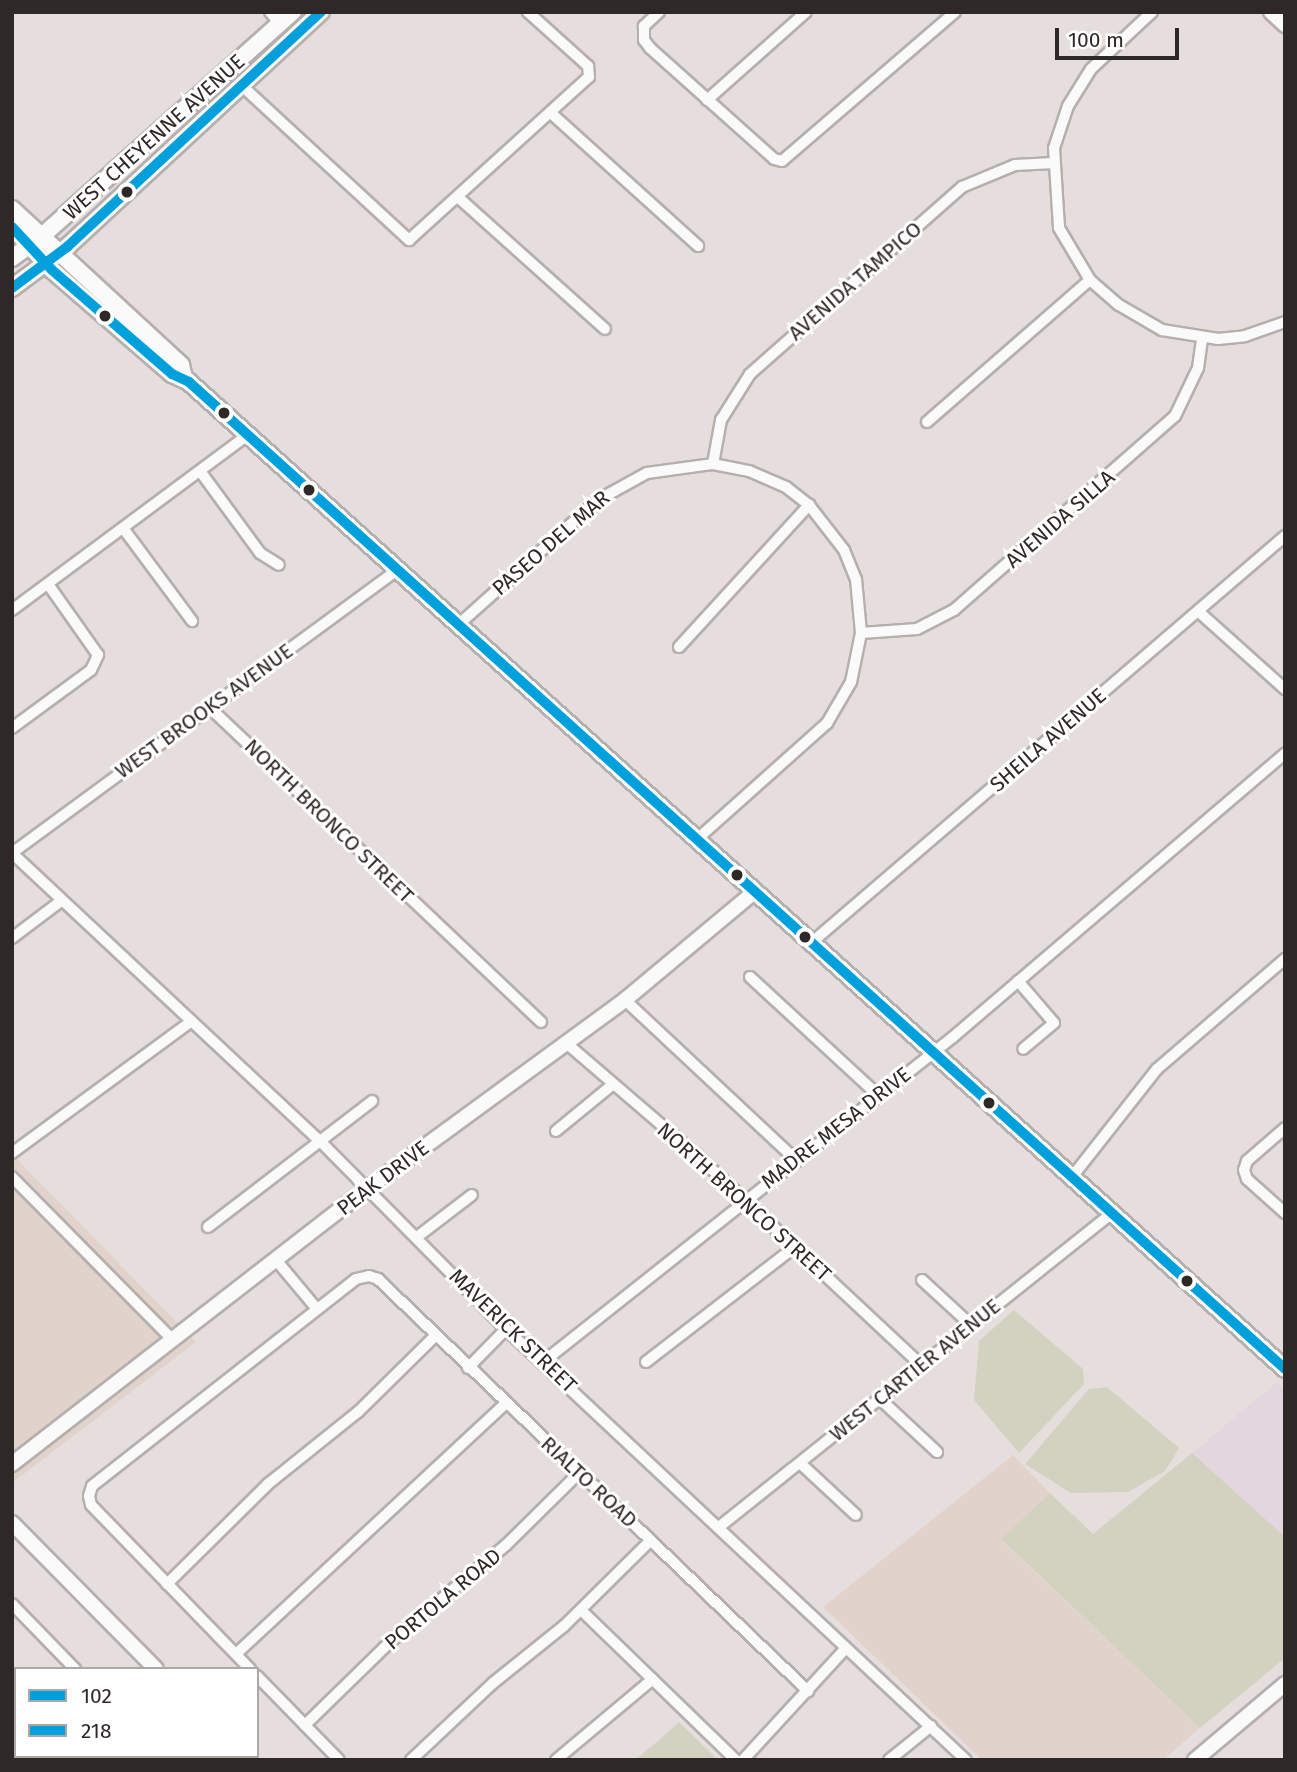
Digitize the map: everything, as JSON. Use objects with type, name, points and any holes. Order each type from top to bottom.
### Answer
[{"type":"main road","name":"WEST CHEYENNE AVENUE","points":[[12,258],[35,242],[275,18],[293,12]]},
{"type":"main road","name":"WEST CHEYENNE AVENUE","points":[[12,288],[52,260],[321,12]]},
{"type":"main road","points":[[12,209],[35,242],[52,260],[181,365],[184,378],[1285,1369]]},
{"type":"main road","points":[[12,227],[35,242]]},
{"type":"street","points":[[241,85],[409,240],[586,85],[590,71],[528,12]]},
{"type":"street","points":[[659,12],[643,33],[650,48],[774,159],[782,161],[790,158],[955,12]]},
{"type":"street","points":[[707,100],[806,12]]},
{"type":"street","points":[[1152,12],[1111,48],[1078,87],[1058,131],[1054,163],[1059,228],[1090,280],[1142,321],[1202,339],[1245,336],[1285,322]]},
{"type":"street","points":[[1271,12],[1285,25]]},
{"type":"street","points":[[552,114],[698,246]]},
{"type":"street","name":"AVENIDA TAMPICO","points":[[713,464],[721,420],[750,374],[952,196],[986,174],[1015,165],[1054,163]]},
{"type":"street","points":[[459,198],[606,329]]},
{"type":"street","points":[[927,422],[1090,280]]},
{"type":"street","name":"AVENIDA SILLA","points":[[862,633],[917,629],[954,610],[1175,416],[1189,395],[1202,339]]},
{"type":"street","points":[[12,610],[248,435]]},
{"type":"street","name":"PASEO DEL MAR","points":[[458,625],[615,488],[647,473],[713,464],[761,476],[786,487],[809,505],[844,550],[856,579],[862,633],[851,682],[827,723],[696,840]]},
{"type":"street","points":[[200,471],[260,553],[279,565]]},
{"type":"street","points":[[679,647],[809,505]]},
{"type":"street","points":[[123,528],[192,621]]},
{"type":"street","name":"SHEILA AVENUE","points":[[811,943],[1285,536]]},
{"type":"street","name":"WEST BROOKS AVENUE","points":[[12,853],[208,706],[397,570]]},
{"type":"street","points":[[12,728],[91,670],[98,655],[48,584]]},
{"type":"street","points":[[1198,611],[1285,689]]},
{"type":"street","name":"NORTH BRONCO STREET","points":[[208,706],[541,1022]]},
{"type":"street","name":"MADRE MESA DRIVE","points":[[543,1362],[933,1052],[1285,753]]},
{"type":"street","name":"MAVERICK STREET","points":[[12,853],[320,1141],[506,1329],[719,1527],[845,1649],[967,1760]]},
{"type":"street","name":"PEAK DRIVE","points":[[12,1464],[368,1188],[625,1000],[754,892]]},
{"type":"street","points":[[12,939],[61,901]]},
{"type":"street","points":[[1072,1177],[1141,1085],[1285,959]]},
{"type":"street","points":[[750,977],[878,1095]]},
{"type":"street","points":[[1018,981],[1054,1023],[1023,1049]]},
{"type":"street","points":[[625,1000],[796,1160]]},
{"type":"street","points":[[12,1153],[192,1021]]},
{"type":"street","name":"NORTH BRONCO STREET","points":[[565,1042],[795,1247],[921,1365]]},
{"type":"street","points":[[556,1131],[612,1085]]},
{"type":"street","points":[[208,1227],[372,1101]]},
{"type":"street","points":[[1285,1128],[1247,1161],[1244,1170],[1247,1178],[1285,1213]]},
{"type":"street","points":[[12,1177],[173,1340]]},
{"type":"street","points":[[417,1237],[471,1195]]},
{"type":"street","name":"WEST CARTIER AVENUE","points":[[719,1527],[1112,1213]]},
{"type":"street","points":[[646,1362],[795,1247]]},
{"type":"street","points":[[248,1667],[91,1505],[89,1496],[92,1486],[317,1309],[276,1260]]},
{"type":"street","name":"RIALTO ROAD","points":[[317,1309],[356,1279],[369,1276],[378,1279],[505,1404],[580,1472],[808,1691]]},
{"type":"street","points":[[922,1280],[971,1325]]},
{"type":"street","points":[[468,1368],[506,1329]]},
{"type":"street","points":[[167,1584],[268,1484],[358,1412],[435,1336]]},
{"type":"street","points":[[880,1399],[937,1452]]},
{"type":"street","points":[[236,1654],[505,1404]]},
{"type":"street","points":[[800,1463],[856,1515]]},
{"type":"street","name":"PORTOLA ROAD","points":[[305,1725],[390,1642],[506,1545],[580,1472]]},
{"type":"street","points":[[12,1523],[154,1667]]},
{"type":"street","points":[[411,1760],[581,1610],[651,1540]]},
{"type":"street","points":[[12,1605],[73,1667]]},
{"type":"street","points":[[581,1610],[736,1760]]},
{"type":"street","points":[[743,1760],[845,1649]]},
{"type":"street","points":[[259,1678],[339,1760]]},
{"type":"street","points":[[556,1760],[653,1679]]},
{"type":"street","points":[[1195,1760],[1285,1684]]},
{"type":"street","points":[[889,1760],[931,1726]]},
{"type":"shaded area","points":[[12,1154],[196,1342],[12,1483]]},
{"type":"shaded area","points":[[1277,1382],[1285,1389],[1285,1537],[1192,1453]]},
{"type":"shaded area","points":[[1013,1455],[1050,1493],[1001,1540],[1200,1728],[1163,1760],[982,1760],[823,1607]]},
{"type":"green space","points":[[1014,1310],[1083,1369],[1084,1384],[1019,1453],[974,1400],[979,1341]]},
{"type":"green space","points":[[1107,1387],[1179,1448],[1165,1471],[1128,1492],[1071,1493],[1025,1464],[1089,1389]]},
{"type":"green space","points":[[1192,1453],[1285,1537],[1285,1658],[1200,1728],[1001,1539],[1050,1493],[1093,1534]]},
{"type":"green space","points":[[679,1722],[718,1760],[635,1760],[658,1741]]},
{"type":"transit line","name":"218","points":[[12,288],[67,247],[321,12]]},
{"type":"transit line","name":"102","points":[[12,227],[52,270],[172,374],[189,382],[1285,1369]]}]
